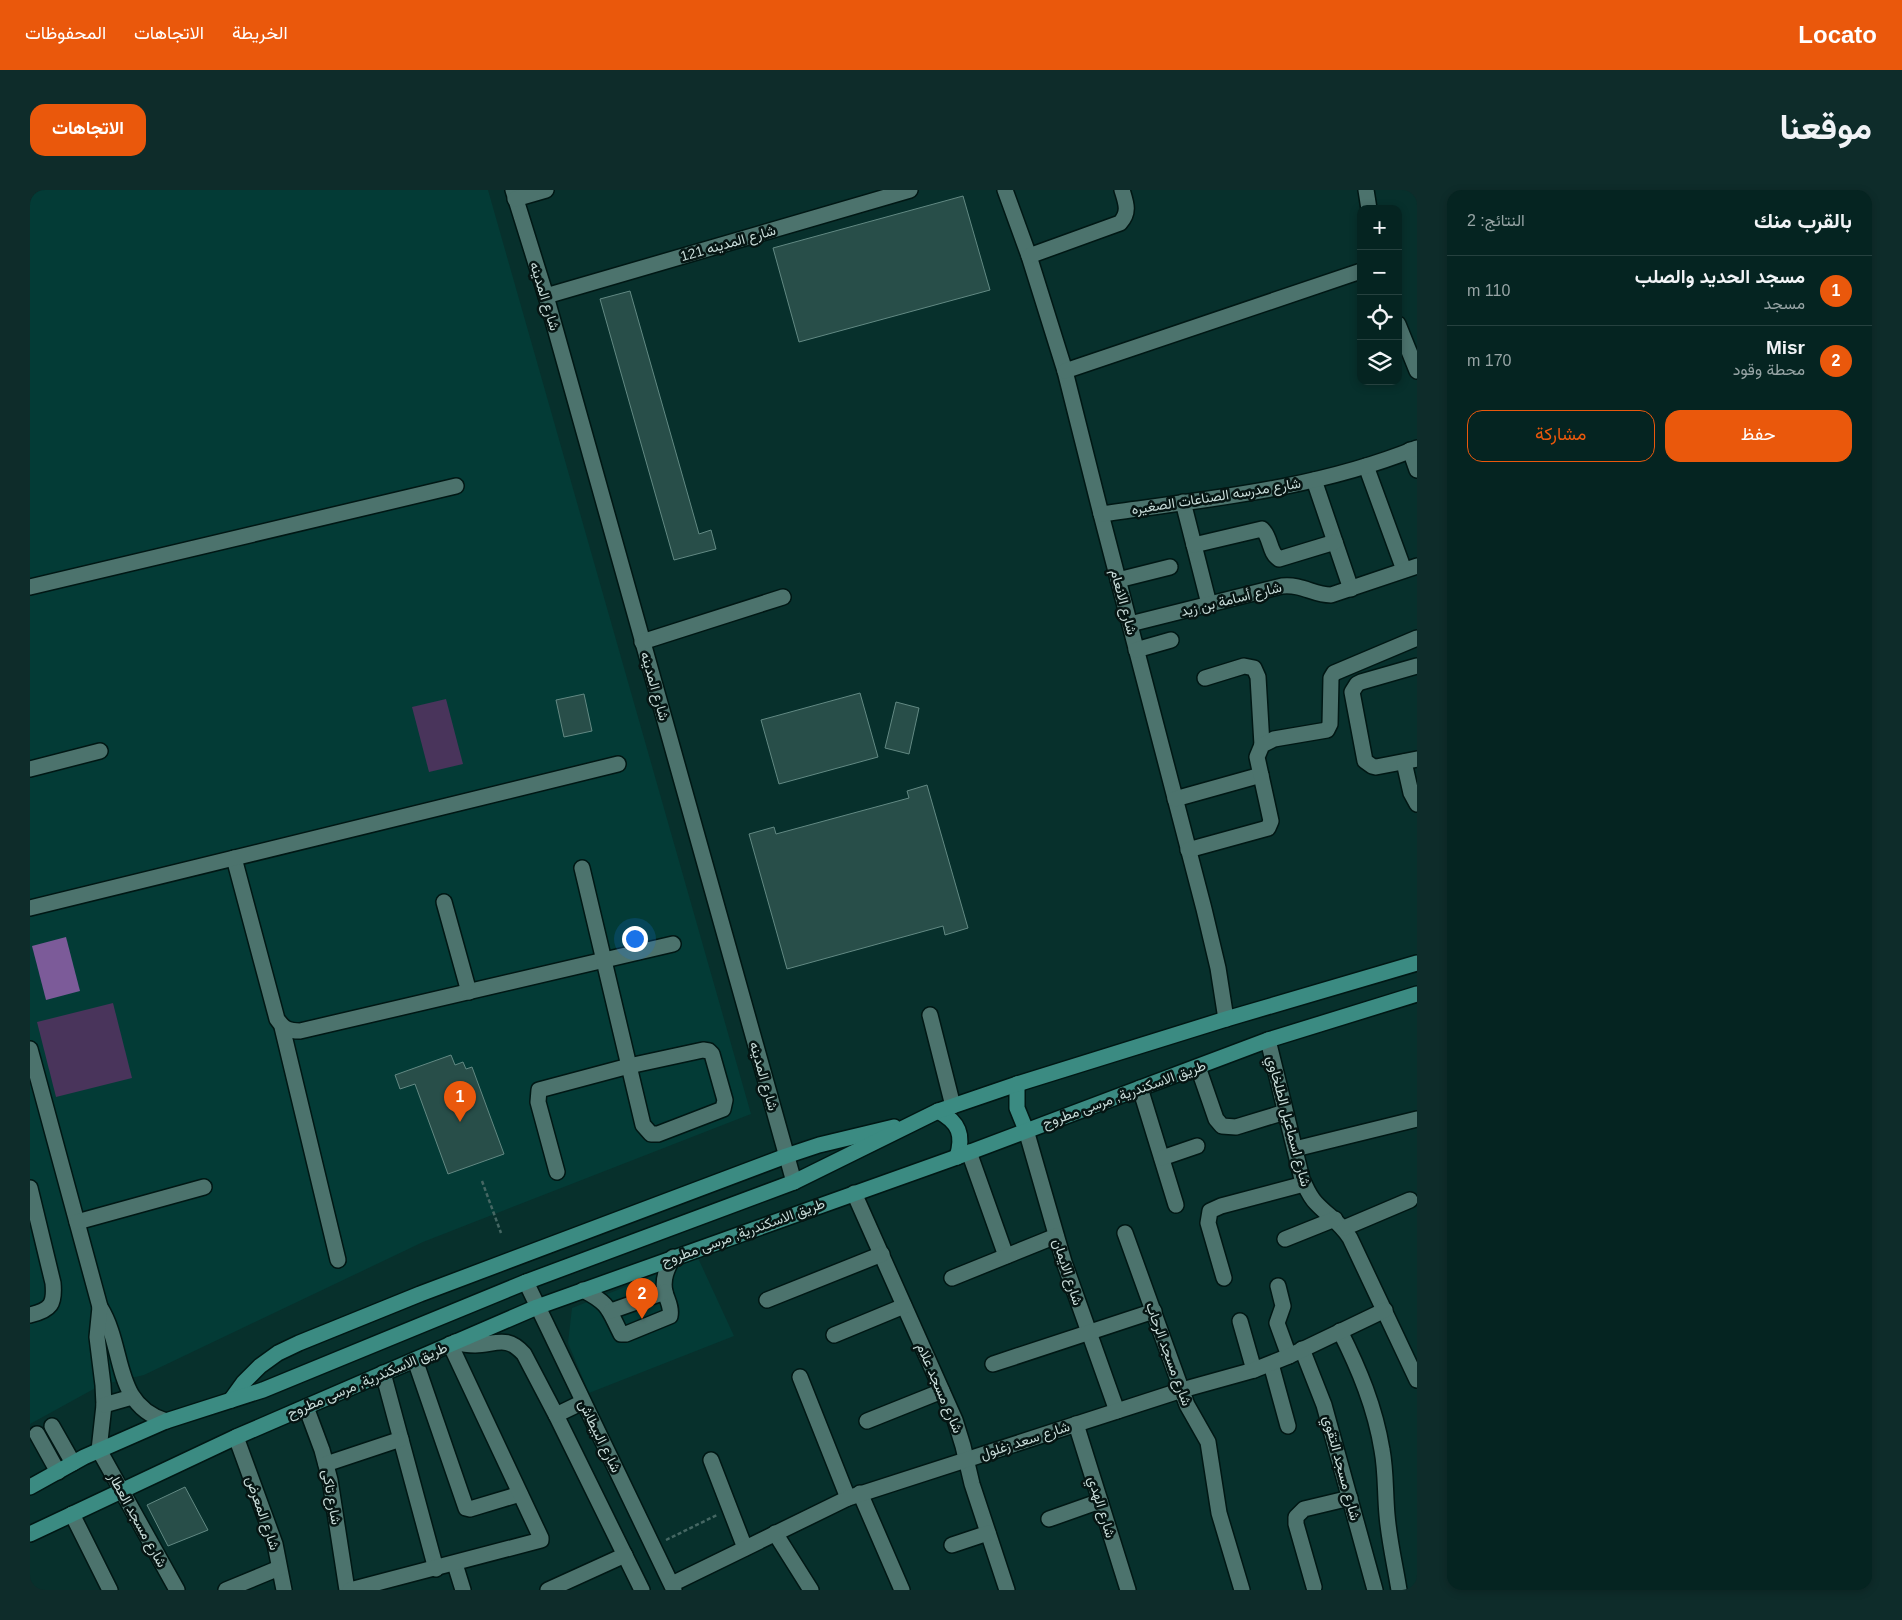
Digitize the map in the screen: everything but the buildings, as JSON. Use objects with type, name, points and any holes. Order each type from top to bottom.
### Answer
[{"type":"main road","name":"طريق الاسكندرية, مرسى مطروح","points":[[30,1487],[99,1450],[166,1421],[294,1378],[526,1282],[794,1182],[938,1111],[1017,1084],[1226,1019],[1417,963]]},
{"type":"main road","name":"طريق الاسكندرية, مرسى مطروح","points":[[30,1534],[236,1437],[537,1307],[963,1154],[1268,1040],[1417,994]]},
{"type":"main road","points":[[1017,1084],[1018,1108],[1026,1130]]},
{"type":"main road","points":[[938,1111],[948,1116],[955,1125],[960,1135],[960,1146],[963,1154]]},
{"type":"main road","points":[[231,1400],[244,1382],[260,1366],[278,1353],[299,1343],[420,1294],[786,1156],[882,1129],[912,1124]]},
{"type":"street","points":[[514,194],[546,190]]},
{"type":"street","name":"شارع المدينه 121","points":[[546,296],[910,190]]},
{"type":"street","name":"شارع الانعام","points":[[1006,190],[1065,371],[1211,938],[1226,1019]]},
{"type":"street","points":[[1029,256],[1120,223],[1128,208],[1122,190]]},
{"type":"street","points":[[1366,190],[1368,205]]},
{"type":"street","name":"شارع المدينه","points":[[514,194],[546,296],[794,1182]]},
{"type":"street","points":[[1065,371],[1357,272]]},
{"type":"street","points":[[1402,334],[1417,371]]},
{"type":"street","points":[[1414,449],[1417,470]]},
{"type":"street","name":"شارع مدرسه الصناعات الصغيره","points":[[1101,514],[1250,493],[1314,480],[1366,466],[1414,449]]},
{"type":"street","points":[[1366,466],[1411,568]]},
{"type":"street","points":[[1314,480],[1351,589]]},
{"type":"street","points":[[30,587],[456,486]]},
{"type":"street","points":[[1183,502],[1209,604]]},
{"type":"street","points":[[1194,545],[1262,529],[1266,533],[1275,556],[1279,559],[1335,542]]},
{"type":"street","points":[[1118,580],[1170,567]]},
{"type":"street","name":"شارع أسامة بن زيد","points":[[1130,624],[1282,586],[1300,586],[1323,595],[1331,595],[1411,568]]},
{"type":"street","points":[[642,642],[783,597]]},
{"type":"street","points":[[1262,746],[1274,739],[1327,730],[1330,724],[1331,678],[1334,673],[1417,638]]},
{"type":"street","points":[[1136,650],[1171,640]]},
{"type":"street","points":[[1188,850],[1268,828],[1271,821],[1258,757],[1262,746],[1258,677],[1254,668],[1244,666],[1206,678]]},
{"type":"street","points":[[1417,666],[1361,682],[1354,687],[1352,692],[1365,761],[1376,767],[1411,760],[1411,793],[1417,804]]},
{"type":"street","points":[[30,768],[100,751]]},
{"type":"street","points":[[30,908],[618,764]]},
{"type":"street","points":[[1174,799],[1261,775]]},
{"type":"street","points":[[234,858],[277,1019],[282,1027],[338,1260]]},
{"type":"street","points":[[556,1172],[538,1102],[539,1090],[629,1066],[703,1050],[712,1054],[725,1105],[723,1109],[658,1134],[651,1134],[642,1125],[629,1066],[582,868]]},
{"type":"street","points":[[444,902],[469,992]]},
{"type":"street","points":[[282,1027],[289,1031],[300,1031],[674,944]]},
{"type":"street","points":[[930,1015],[953,1106]]},
{"type":"street","name":"شارع اسماعيل الطلخاوي","points":[[1268,1040],[1304,1184],[1315,1202],[1339,1224],[1350,1238],[1417,1380]]},
{"type":"street","points":[[30,1049],[100,1307],[113,1336],[124,1379],[132,1397],[140,1408],[152,1417],[166,1421]]},
{"type":"street","points":[[1198,1066],[1216,1119],[1222,1126],[1236,1127],[1285,1112]]},
{"type":"street","points":[[1140,1088],[1176,1205]]},
{"type":"street","points":[[1295,1150],[1417,1119]]},
{"type":"street","name":"شارع الايمان","points":[[1026,1130],[1056,1236],[1117,1411]]},
{"type":"street","points":[[1162,1158],[1197,1146]]},
{"type":"street","points":[[963,1154],[1006,1256]]},
{"type":"street","points":[[1224,1278],[1208,1223],[1210,1211],[1221,1206],[1304,1184]]},
{"type":"street","points":[[77,1222],[204,1187]]},
{"type":"street","points":[[30,1188],[53,1283],[54,1295],[52,1304],[44,1312],[30,1315]]},
{"type":"street","name":"شارع مسجد علام","points":[[854,1193],[960,1432],[988,1533],[1007,1590]]},
{"type":"street","points":[[1284,1239],[1339,1224],[1410,1200]]},
{"type":"street","name":"شارع مسجد الرحاب","points":[[1125,1233],[1190,1414],[1208,1442],[1219,1513],[1242,1590]]},
{"type":"street","points":[[952,1278],[1056,1236]]},
{"type":"street","points":[[767,1300],[882,1254]]},
{"type":"street","points":[[583,1290],[604,1303],[611,1312],[622,1334],[626,1334],[670,1316],[671,1309],[665,1292],[664,1280],[673,1257]]},
{"type":"street","name":"شارع البيطاش","points":[[526,1282],[673,1587]]},
{"type":"street","name":"شارع مسجد التقوي","points":[[1278,1286],[1283,1306],[1277,1323],[1324,1405],[1375,1590]]},
{"type":"street","points":[[611,1312],[665,1292]]},
{"type":"street","points":[[834,1335],[904,1306]]},
{"type":"street","points":[[99,1450],[104,1405],[97,1337],[100,1307]]},
{"type":"street","name":"شارع سعد زغلول","points":[[673,1587],[774,1533],[854,1496],[1182,1390],[1254,1370],[1271,1364],[1384,1310]]},
{"type":"street","points":[[993,1364],[1154,1311]]},
{"type":"street","points":[[1240,1321],[1254,1370]]},
{"type":"street","points":[[1340,1331],[1364,1382],[1376,1420],[1382,1450],[1388,1531],[1400,1590]]},
{"type":"street","points":[[349,1590],[540,1542],[542,1538],[520,1494],[452,1343],[475,1345],[496,1341],[507,1342],[517,1346],[524,1354],[642,1590]]},
{"type":"street","points":[[415,1360],[466,1508],[470,1509],[520,1494]]},
{"type":"street","points":[[1271,1364],[1288,1426]]},
{"type":"street","points":[[383,1374],[436,1568]]},
{"type":"street","points":[[800,1377],[854,1496],[902,1590]]},
{"type":"street","points":[[867,1421],[942,1391]]},
{"type":"street","points":[[104,1405],[132,1397]]},
{"type":"street","points":[[556,1415],[583,1402]]},
{"type":"street","name":"شارع تاكى","points":[[306,1407],[326,1464],[349,1590]]},
{"type":"street","points":[[58,1472],[34,1436],[65,1418]]},
{"type":"street","name":"شارع الهدي","points":[[1076,1424],[1128,1590]]},
{"type":"street","points":[[52,1426],[74,1463]]},
{"type":"street","name":"شارع المعرض","points":[[236,1437],[275,1544],[284,1590]]},
{"type":"street","points":[[326,1464],[400,1439]]},
{"type":"street","name":"شارع مسجد العطار","points":[[99,1450],[177,1590]]},
{"type":"street","points":[[711,1460],[745,1548]]},
{"type":"street","points":[[1314,1587],[1296,1524],[1296,1517],[1304,1509],[1350,1498]]},
{"type":"street","points":[[1049,1519],[1100,1501]]},
{"type":"street","points":[[72,1514],[110,1590]]},
{"type":"street","points":[[774,1533],[810,1590]]},
{"type":"street","points":[[952,1545],[988,1533]]},
{"type":"street","points":[[548,1590],[625,1555]]},
{"type":"street","points":[[455,1564],[463,1590]]},
{"type":"street","points":[[226,1590],[279,1568]]},
{"type":"path","points":[[482,1181],[501,1233]]},
{"type":"path","points":[[653,1546],[730,1509]]},
{"type":"shaded area","points":[[30,190],[488,190],[751,1114],[423,1242],[144,1375],[101,1385],[30,1424]]},
{"type":"shaded area","points":[[446,699],[463,764],[429,772],[412,707]]},
{"type":"shaded area","points":[[66,937],[80,991],[46,1000],[32,946]]},
{"type":"shaded area","points":[[113,1003],[132,1078],[56,1097],[37,1022]]},
{"type":"shaded area","points":[[698,1258],[734,1336],[589,1393],[568,1343],[572,1308]]},
{"type":"place","name":"مسجد الحديد والصلب","points":[[460,1122]]},
{"type":"place","name":"Misr","points":[[642,1319]]}]
